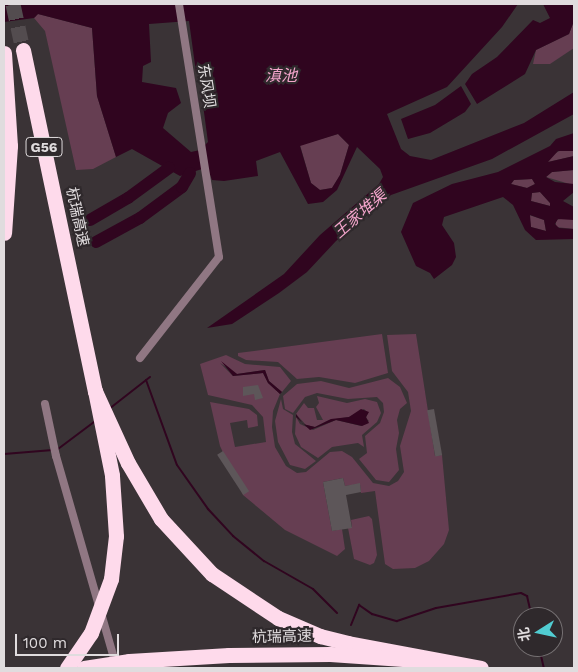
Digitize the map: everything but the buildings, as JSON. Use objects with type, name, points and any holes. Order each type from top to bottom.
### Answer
[{"type":"highway","name":"杭瑞高速","points":[[23,50],[95,391]]},
{"type":"highway","name":"G56","points":[[4,54],[10,138],[4,233]]},
{"type":"highway","points":[[95,391],[146,497],[178,541],[212,574],[268,613],[320,636],[432,661]]},
{"type":"highway","points":[[67,668],[80,652],[98,618],[111,579],[114,555],[116,515],[112,476],[95,391]]},
{"type":"highway","name":"杭瑞高速","points":[[84,668],[129,662],[229,655],[330,654],[432,661],[480,668]]},
{"type":"street","name":"东风坝","points":[[140,358],[219,257],[179,4]]},
{"type":"street","points":[[45,404],[56,456],[117,668]]},
{"type":"shaded area","points":[[38,14],[92,28],[97,96],[116,157],[93,169],[76,170],[45,31],[34,18]]},
{"type":"shaded area","points":[[574,21],[574,48],[550,64],[533,64],[536,50],[569,34]]},
{"type":"shaded area","points":[[338,134],[349,145],[340,175],[332,188],[320,190],[311,183],[300,145]]},
{"type":"shaded area","points":[[565,148],[574,151],[574,156],[548,162],[552,155]]},
{"type":"shaded area","points":[[574,170],[573,185],[546,177],[552,172]]},
{"type":"shaded area","points":[[532,179],[535,184],[527,188],[511,184],[514,180]]},
{"type":"shaded area","points":[[540,192],[550,203],[550,206],[531,201],[532,193]]},
{"type":"shaded area","points":[[529,215],[544,220],[546,231],[531,227]]},
{"type":"shaded area","points":[[570,217],[574,220],[574,229],[556,227],[556,220]]},
{"type":"shaded area","points":[[382,334],[388,373],[355,383],[319,377],[297,379],[278,362],[246,360],[238,356],[238,353]]},
{"type":"shaded area","points":[[416,334],[435,456],[442,455],[449,530],[444,544],[429,561],[415,568],[393,569],[385,564],[375,491],[361,493],[360,484],[345,486],[343,478],[323,482],[332,531],[342,529],[345,549],[337,556],[285,530],[243,495],[220,446],[210,402],[249,409],[257,415],[258,426],[248,428],[247,420],[230,423],[235,447],[266,442],[263,417],[252,405],[208,395],[200,364],[226,355],[245,364],[280,367],[291,381],[282,392],[269,381],[265,370],[237,374],[220,363],[233,376],[263,373],[268,383],[280,394],[273,411],[272,427],[275,447],[286,466],[297,473],[306,472],[330,452],[342,451],[352,457],[373,483],[389,486],[398,481],[404,472],[400,446],[411,411],[408,392],[392,371],[387,335]]},
{"type":"shaded area","points":[[388,378],[400,387],[407,403],[400,409],[397,420],[399,433],[396,449],[399,470],[389,482],[376,480],[359,459],[367,453],[365,436],[380,423],[384,412],[383,403],[377,397],[348,399],[317,393],[305,397],[293,413],[285,409],[283,396],[297,384],[321,381],[349,388]]},
{"type":"shaded area","points":[[317,396],[347,403],[365,399],[377,402],[381,413],[377,422],[362,435],[364,447],[358,443],[332,447],[318,458],[301,447],[295,434],[296,417],[300,424],[313,430],[336,420],[361,426],[369,421],[366,418],[368,413],[364,409],[349,417],[329,420],[315,427],[306,425],[296,414],[304,403],[308,408],[314,408],[317,420],[323,420],[316,407],[319,403]]},
{"type":"shaded area","points":[[281,399],[283,409],[293,415],[292,432],[295,444],[316,461],[305,469],[290,465],[278,442],[275,421]]},
{"type":"shaded area","points":[[369,516],[372,519],[377,555],[374,563],[370,565],[354,559],[348,528],[352,527],[351,520]]},
{"type":"water","name":"滇池","points":[[4,4],[518,4],[502,27],[447,87],[387,114],[401,149],[410,156],[431,160],[524,123],[574,92],[574,114],[492,159],[391,195],[336,241],[307,272],[279,293],[232,324],[207,328],[284,274],[320,235],[379,184],[383,177],[380,169],[357,147],[337,190],[323,202],[308,204],[280,152],[256,161],[258,176],[224,181],[212,180],[209,172],[202,169],[180,176],[132,149],[116,157],[97,96],[92,28],[38,14],[34,18],[4,22]],"holes":[[[189,21],[196,72],[207,70],[209,89],[201,90],[208,142],[200,150],[191,152],[163,128],[168,113],[181,103],[176,88],[142,82],[143,66],[151,62],[149,24]],[[338,134],[349,145],[340,175],[332,188],[320,190],[311,183],[300,146]]]},
{"type":"water","points":[[543,4],[574,4],[574,21],[569,34],[536,50],[525,74],[477,104],[465,84],[472,74],[497,57],[533,20],[540,23],[550,18]]},
{"type":"water","points":[[461,86],[471,104],[465,112],[430,133],[408,139],[401,119],[435,105]]},
{"type":"water","points":[[574,133],[574,151],[558,151],[548,162],[574,156],[574,170],[552,172],[546,177],[555,182],[574,184],[574,192],[563,201],[574,207],[574,220],[558,219],[555,224],[559,228],[574,229],[574,239],[536,240],[525,230],[513,205],[503,197],[444,217],[442,225],[454,243],[456,257],[452,265],[434,279],[430,273],[416,266],[401,232],[413,203],[452,184],[498,172],[550,146],[556,139]],"holes":[[[532,179],[535,184],[527,188],[511,184],[514,180]],[[540,192],[550,203],[550,206],[531,201],[532,193]],[[530,215],[544,220],[546,231],[531,227]]]},
{"type":"water","points":[[221,361],[237,374],[265,370],[269,381],[282,392],[280,394],[268,383],[263,373],[233,376]]},
{"type":"water","points":[[361,409],[369,412],[366,417],[369,423],[362,426],[336,420],[310,430],[304,424],[315,427],[331,419],[349,417]]},
{"type":"waterway","points":[[90,220],[128,198],[169,168]]},
{"type":"waterway","points":[[96,242],[140,218],[182,187],[190,173]]},
{"type":"waterway","name":"王家堆渠","points":[[109,409],[150,377]]},
{"type":"waterway","points":[[146,380],[177,465],[208,509],[233,536],[264,561],[313,589],[337,613]]},
{"type":"waterway","name":"王家堆渠","points":[[58,449],[94,422]]},
{"type":"waterway","name":"王家堆渠","points":[[4,454],[53,450]]},
{"type":"waterway","points":[[351,625],[359,605],[372,614],[397,621],[436,608],[521,593],[527,596],[530,607]]},
{"type":"waterway","points":[[541,657],[544,668]]},
{"type":"tunnel","points":[[13,4],[23,50]]}]
